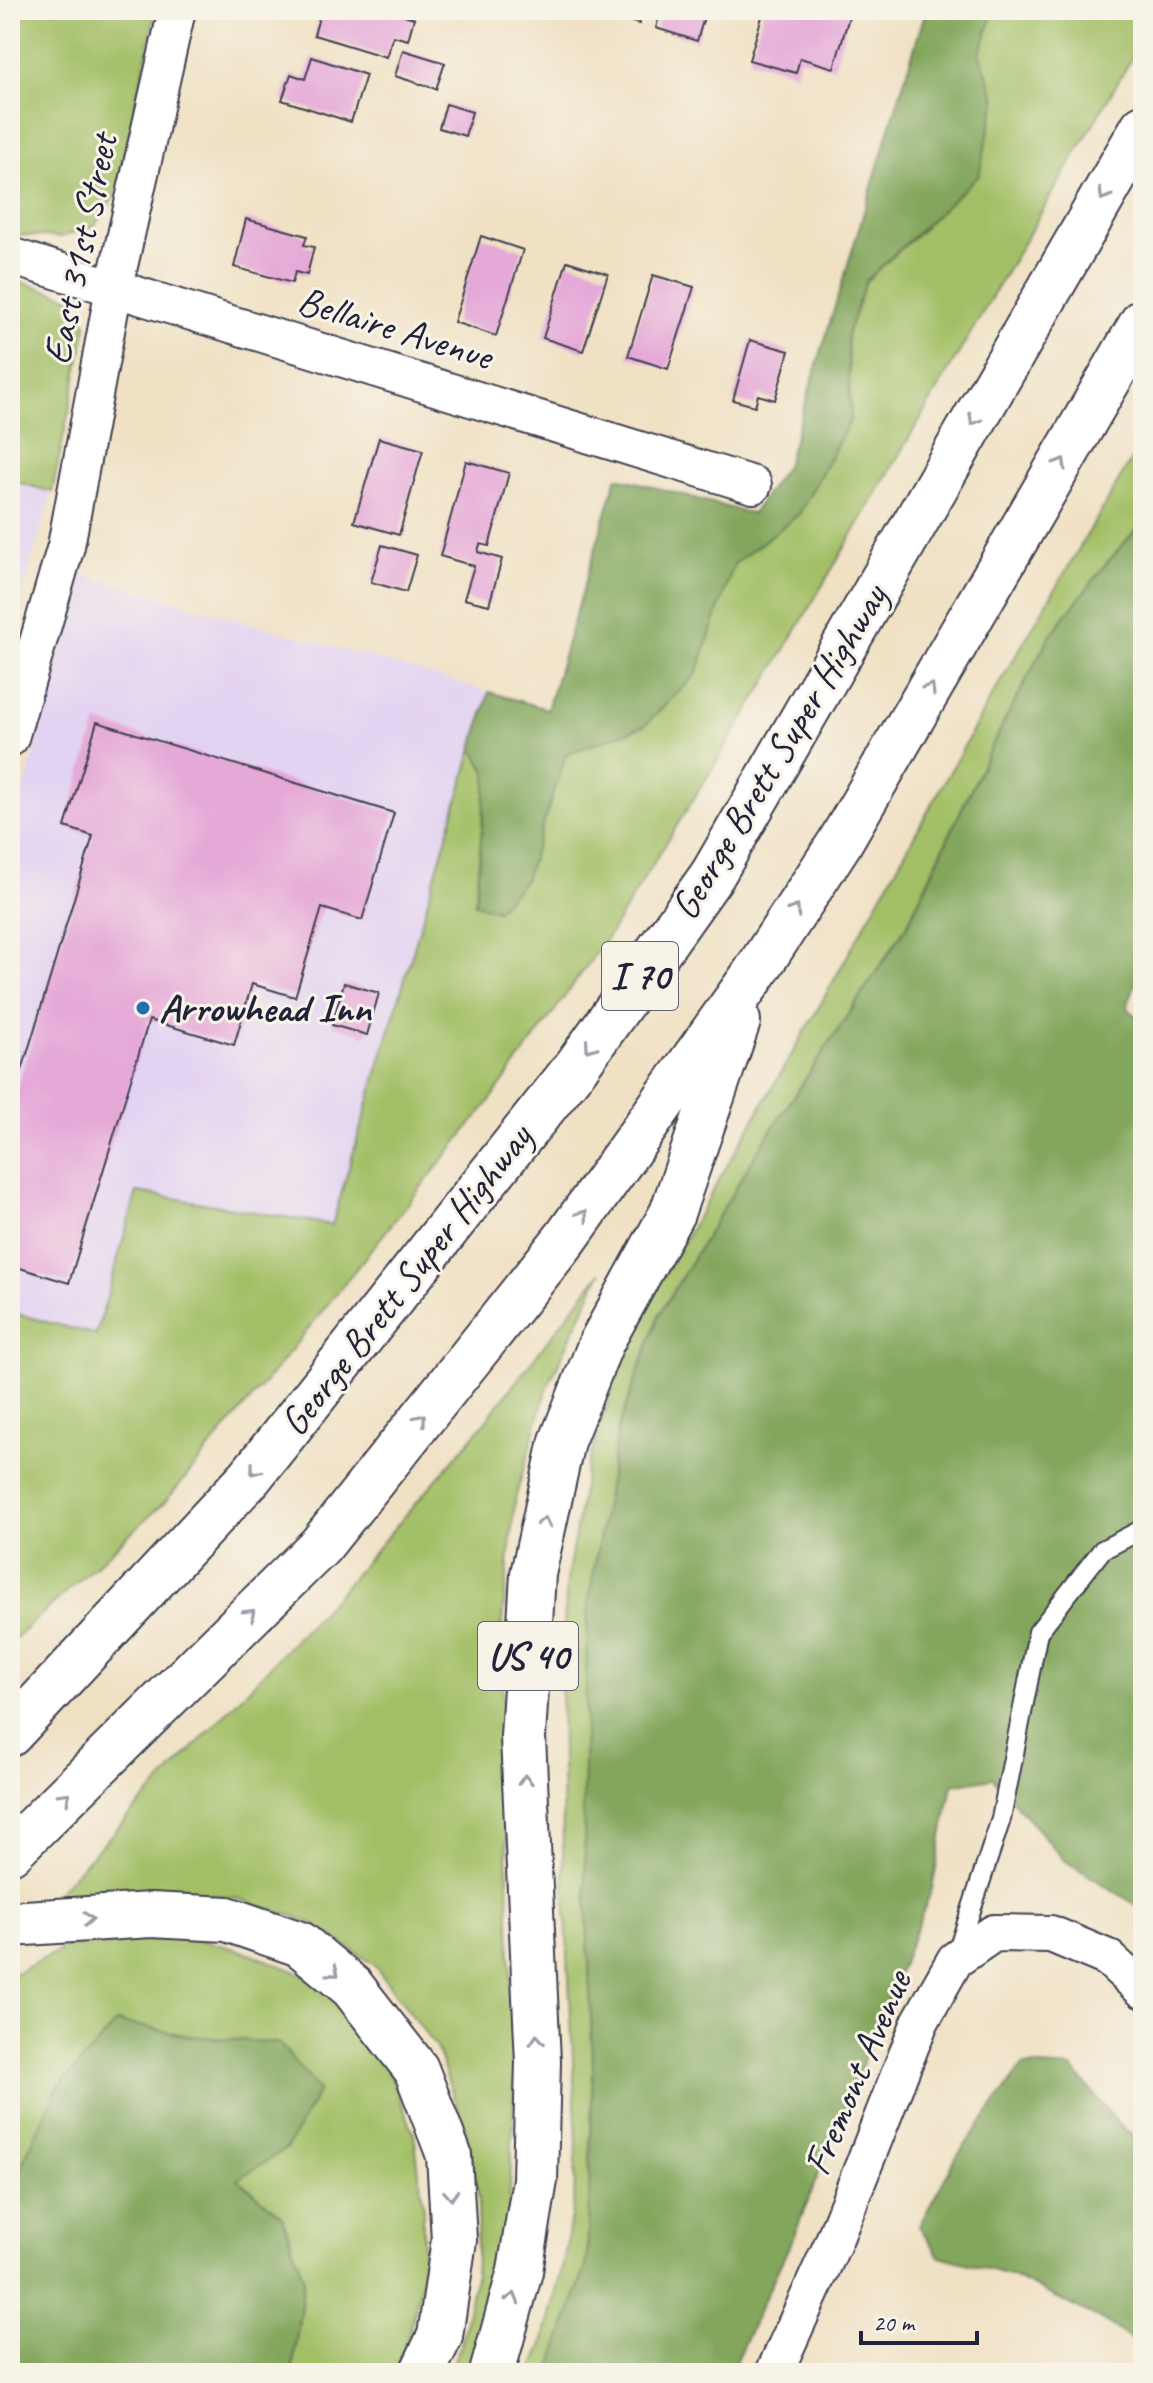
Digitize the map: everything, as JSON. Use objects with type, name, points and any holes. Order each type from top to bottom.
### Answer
[{"type":"highway","name":"George Brett Super Highway","points":[[10,1734],[250,1477],[576,1067],[713,874],[1143,127]]},
{"type":"highway","name":"I 70","points":[[10,1852],[321,1545],[566,1238],[753,976],[839,844],[1143,321]]},
{"type":"highway","name":"US 40","points":[[492,2373],[520,2271],[535,2180],[538,2062],[523,1737],[533,1574],[562,1441],[601,1343],[672,1213],[753,976]]},
{"type":"highway","points":[[10,1924],[151,1915],[227,1919],[300,1944],[352,1987],[416,2069],[449,2155],[454,2240],[440,2336],[422,2373]]},
{"type":"street","name":"East 31st Street","points":[[10,738],[66,546],[114,288],[177,10]]},
{"type":"street","name":"Bellaire Avenue","points":[[10,256],[753,485]]},
{"type":"street","name":"Fremont Avenue","points":[[774,2373],[833,2243],[920,2022],[955,1960],[994,1933],[1051,1934],[1108,1958],[1143,1990]]},
{"type":"lane","points":[[955,1960],[1001,1819],[1038,1632],[1102,1550],[1143,1529]]},
{"type":"shaded area","points":[[10,480],[52,492],[10,633]]},
{"type":"shaded area","points":[[82,574],[489,692],[332,1225],[137,1192],[95,1336],[10,1312],[10,830],[14,827]]},
{"type":"green space","points":[[10,10],[156,11],[117,192],[94,226],[61,237],[10,232]]},
{"type":"green space","points":[[926,10],[994,10],[980,54],[996,100],[979,175],[866,281],[847,335],[851,419],[799,514],[734,564],[696,675],[644,726],[566,754],[525,880],[497,910],[475,904],[487,774],[473,748],[489,692],[547,709],[617,477],[752,514],[786,466]]},
{"type":"green space","points":[[994,10],[1143,10],[1143,39],[767,680],[611,932],[489,1102],[280,1364],[165,1502],[10,1643],[10,1312],[96,1335],[137,1192],[332,1225],[473,748],[487,774],[475,903],[525,879],[566,754],[644,726],[696,675],[734,564],[799,514],[851,419],[847,335],[866,281],[925,227],[996,100],[979,54]]},
{"type":"green space","points":[[10,279],[72,298],[87,324],[52,492],[10,480]]},
{"type":"green space","points":[[1143,440],[1143,522],[1049,637],[989,751],[907,925],[761,1146],[659,1315],[618,1429],[588,1605],[583,1807],[593,2069],[587,2263],[549,2373],[531,2373],[542,2347],[564,2260],[574,2198],[577,2142],[563,1854],[561,1669],[567,1580],[586,1471],[615,1380],[660,1282],[819,1007],[992,696]]},
{"type":"green space","points":[[1143,522],[1143,963],[1127,1007],[1143,1024],[1143,1909],[1064,1860],[993,1778],[952,1785],[932,1889],[795,2233],[730,2373],[549,2373],[587,2263],[593,2069],[583,1807],[588,1605],[618,1429],[659,1315],[761,1146],[907,926],[989,751],[1049,637]]},
{"type":"green space","points":[[601,1272],[547,1388],[515,1499],[501,1631],[514,2098],[508,2229],[484,2324],[464,2373],[448,2373],[461,2345],[475,2276],[479,2199],[465,2128],[436,2047],[374,1965],[311,1922],[236,1898],[167,1888],[49,1901],[339,1593],[477,1432]]},
{"type":"green space","points":[[125,1937],[190,1937],[247,1952],[304,1975],[346,2009],[386,2065],[414,2133],[423,2205],[423,2277],[406,2343],[393,2373],[292,2373],[304,2280],[282,2216],[237,2179],[287,2148],[190,2036],[117,2022],[19,2170],[19,2220],[10,2243],[10,1976],[64,1948]]},
{"type":"green space","points":[[117,2022],[190,2036],[279,2043],[319,2090],[287,2148],[238,2179],[282,2216],[304,2280],[292,2373],[10,2373],[10,2243],[19,2220],[19,2170],[58,2087]]},
{"type":"green space","points":[[1023,2065],[1072,2068],[1119,2125],[1143,2142],[1143,2348],[1108,2323],[1010,2275],[939,2256],[919,2226],[956,2158]]},
{"type":"building","points":[[321,10],[387,10],[414,18],[408,40],[393,36],[386,57],[314,35]]},
{"type":"building","points":[[592,10],[643,10],[639,24]]},
{"type":"building","points":[[661,10],[706,10],[697,41],[656,28]]},
{"type":"building","points":[[764,10],[851,10],[834,68],[800,58],[796,73],[749,60]]},
{"type":"building","points":[[403,50],[445,63],[436,89],[395,76]]},
{"type":"building","points":[[312,57],[366,75],[351,122],[282,100],[291,74],[305,79]]},
{"type":"building","points":[[446,104],[472,112],[465,136],[439,128]]},
{"type":"building","points":[[246,219],[307,236],[304,245],[314,247],[307,275],[295,272],[292,283],[234,267]]},
{"type":"building","points":[[481,236],[523,250],[496,336],[454,322]]},
{"type":"building","points":[[567,261],[608,274],[583,351],[543,338]]},
{"type":"building","points":[[653,275],[694,287],[668,369],[628,356]]},
{"type":"building","points":[[750,340],[789,351],[775,400],[758,395],[755,406],[733,400]]},
{"type":"building","points":[[379,438],[423,450],[399,535],[354,522]]},
{"type":"building","points":[[466,461],[509,473],[489,546],[480,544],[478,552],[502,559],[489,605],[464,599],[474,566],[440,556]]},
{"type":"building","points":[[382,545],[417,555],[406,592],[371,582]]},
{"type":"building","name":"Arrowhead Inn","points":[[97,722],[394,813],[362,920],[322,908],[295,997],[252,984],[234,1045],[149,1020],[69,1283],[10,1265],[10,1110],[93,836],[65,827]]},
{"type":"building","points":[[344,983],[379,993],[367,1035],[332,1025]]},
{"type":"place","name":"Arrowhead Inn","points":[[143,1008]]}]
